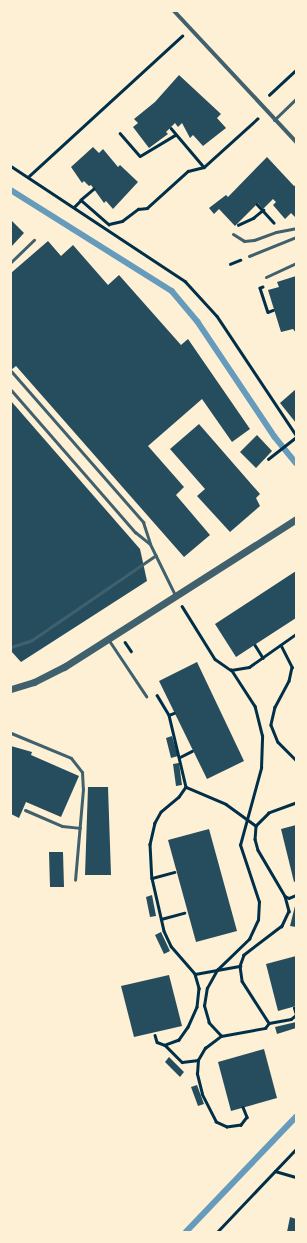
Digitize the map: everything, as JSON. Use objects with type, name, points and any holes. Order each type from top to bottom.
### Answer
[{"type":"street","points":[[174,11],[296,142]]},
{"type":"street","points":[[11,689],[39,680],[108,639],[296,519]]},
{"type":"lane","points":[[274,120],[296,99]]},
{"type":"lane","points":[[232,234],[244,241],[254,240],[276,232],[296,228]]},
{"type":"lane","points":[[249,256],[296,237]]},
{"type":"lane","points":[[11,262],[34,240]]},
{"type":"lane","points":[[266,276],[296,263]]},
{"type":"lane","points":[[11,371],[143,522],[150,544],[176,596]]},
{"type":"lane","points":[[11,390],[134,532],[150,544]]},
{"type":"lane","points":[[11,646],[32,640],[156,554]]},
{"type":"lane","points":[[108,639],[146,696]]},
{"type":"lane","points":[[11,733],[71,758],[82,772],[80,828],[75,880]]},
{"type":"lane","points":[[25,810],[62,826],[80,828]]},
{"type":"path","points":[[28,177],[182,36]]},
{"type":"path","points":[[269,95],[296,70]]},
{"type":"path","points":[[82,200],[109,224],[122,221],[138,209],[147,208],[188,171],[204,167],[257,119]]},
{"type":"path","points":[[171,128],[175,135],[204,167]]},
{"type":"path","points":[[120,133],[140,156],[175,135]]},
{"type":"path","points":[[11,166],[185,281],[217,316],[296,436],[268,460]]},
{"type":"path","points":[[74,207],[94,189]]},
{"type":"path","points":[[257,204],[267,215]]},
{"type":"path","points":[[241,222],[253,218],[263,210]]},
{"type":"path","points":[[266,276],[266,286],[260,288],[268,312],[272,310]]},
{"type":"path","points":[[181,605],[214,659],[230,670],[255,707],[262,736],[261,768],[246,818],[240,845],[259,902],[258,920],[249,939],[217,970],[207,988],[204,1006],[208,1023],[221,1036]]},
{"type":"path","points":[[230,670],[249,667],[264,658],[296,634]]},
{"type":"path","points":[[125,641],[133,655]]},
{"type":"path","points":[[255,645],[264,658]]},
{"type":"path","points":[[281,645],[292,667],[289,680],[275,707],[271,725],[278,742],[296,760]]},
{"type":"path","points":[[153,688],[169,715],[186,786],[179,797],[161,812],[156,823],[150,844],[152,878],[161,919],[171,946],[195,974],[198,988],[197,1007],[188,1028],[179,1040],[165,1045]]},
{"type":"path","points":[[169,715],[174,713]]},
{"type":"path","points":[[180,757],[192,751]]},
{"type":"path","points":[[186,786],[226,804],[256,826]]},
{"type":"path","points":[[269,1023],[242,981],[240,966],[244,955],[282,926],[289,911],[285,896],[258,850],[255,839],[256,826],[269,813],[296,803]]},
{"type":"path","points":[[152,878],[174,872]]},
{"type":"path","points":[[285,896],[289,898],[296,895]]},
{"type":"path","points":[[161,919],[184,913]]},
{"type":"path","points":[[195,974],[240,966]]},
{"type":"path","points":[[244,1107],[247,1117],[241,1125],[227,1127],[216,1122],[202,1094],[197,1074],[198,1060],[205,1048],[221,1036],[265,1028],[269,1023],[291,1019],[296,1015],[294,1008]]},
{"type":"path","points":[[155,1035],[157,1042],[165,1045],[182,1062],[198,1060]]},
{"type":"path","points":[[217,1232],[296,1149]]},
{"type":"path","points":[[275,1171],[296,1177]]},
{"type":"building","points":[[179,75],[221,114],[217,118],[226,128],[203,146],[193,135],[190,138],[182,123],[178,127],[175,123],[166,132],[168,134],[149,148],[133,127],[138,123],[134,119],[155,102]]},
{"type":"building","points":[[93,147],[99,153],[103,149],[118,167],[120,165],[138,182],[113,209],[106,201],[104,203],[91,185],[89,186],[84,181],[82,183],[71,167]]},
{"type":"building","points":[[267,157],[294,186],[296,185],[296,218],[291,213],[285,219],[273,205],[276,202],[273,199],[263,209],[258,203],[235,226],[219,209],[214,214],[209,208],[226,195],[228,197]]},
{"type":"building","points":[[11,220],[24,233],[11,247]]},
{"type":"building","points":[[48,241],[61,256],[73,245],[108,285],[119,275],[181,345],[188,339],[250,429],[232,442],[202,399],[148,446],[184,487],[176,495],[210,535],[184,557],[16,366],[11,370],[11,273]]},
{"type":"building","points":[[296,276],[296,333],[293,329],[281,332],[268,290],[279,287],[277,282]]},
{"type":"building","points":[[296,389],[296,423],[280,403]]},
{"type":"building","points":[[11,401],[140,549],[147,581],[21,662],[11,651]]},
{"type":"building","points":[[199,424],[260,494],[256,498],[260,506],[230,532],[197,496],[205,489],[170,449]]},
{"type":"building","points":[[257,435],[272,451],[256,468],[240,452]]},
{"type":"building","points":[[296,571],[296,618],[236,657],[215,624]]},
{"type":"building","points":[[197,662],[244,761],[207,779],[159,681]]},
{"type":"building","points":[[172,736],[178,756],[171,758],[166,738]]},
{"type":"building","points":[[11,746],[32,752],[31,755],[79,776],[61,817],[26,802],[19,818],[11,814]]},
{"type":"building","points":[[179,763],[182,785],[176,786],[173,764]]},
{"type":"building","points":[[88,787],[108,787],[111,875],[85,875]]},
{"type":"building","points":[[296,825],[296,881],[294,882],[281,829]]},
{"type":"building","points":[[209,829],[237,931],[196,942],[168,840]]},
{"type":"building","points":[[49,852],[63,852],[64,887],[50,887]]},
{"type":"building","points":[[152,895],[156,916],[150,917],[146,897]]},
{"type":"building","points":[[296,906],[296,927],[290,926]]},
{"type":"building","points":[[161,932],[170,951],[164,954],[155,935]]},
{"type":"building","points":[[296,956],[296,1006],[278,1011],[266,964]]},
{"type":"building","points":[[169,975],[182,1026],[134,1037],[121,986]]},
{"type":"building","points":[[296,1022],[296,1028],[277,1034],[275,1027]]},
{"type":"building","points":[[264,1049],[277,1098],[231,1111],[218,1062]]},
{"type":"building","points":[[169,1057],[184,1072],[180,1077],[165,1062]]},
{"type":"building","points":[[197,1085],[204,1104],[198,1106],[191,1087]]},
{"type":"building","points":[[290,1217],[296,1219],[296,1232],[287,1232]]},
{"type":"waterway","points":[[11,190],[172,291],[198,322],[275,437],[296,463]]},
{"type":"waterway","points":[[186,1232],[296,1117]]}]
